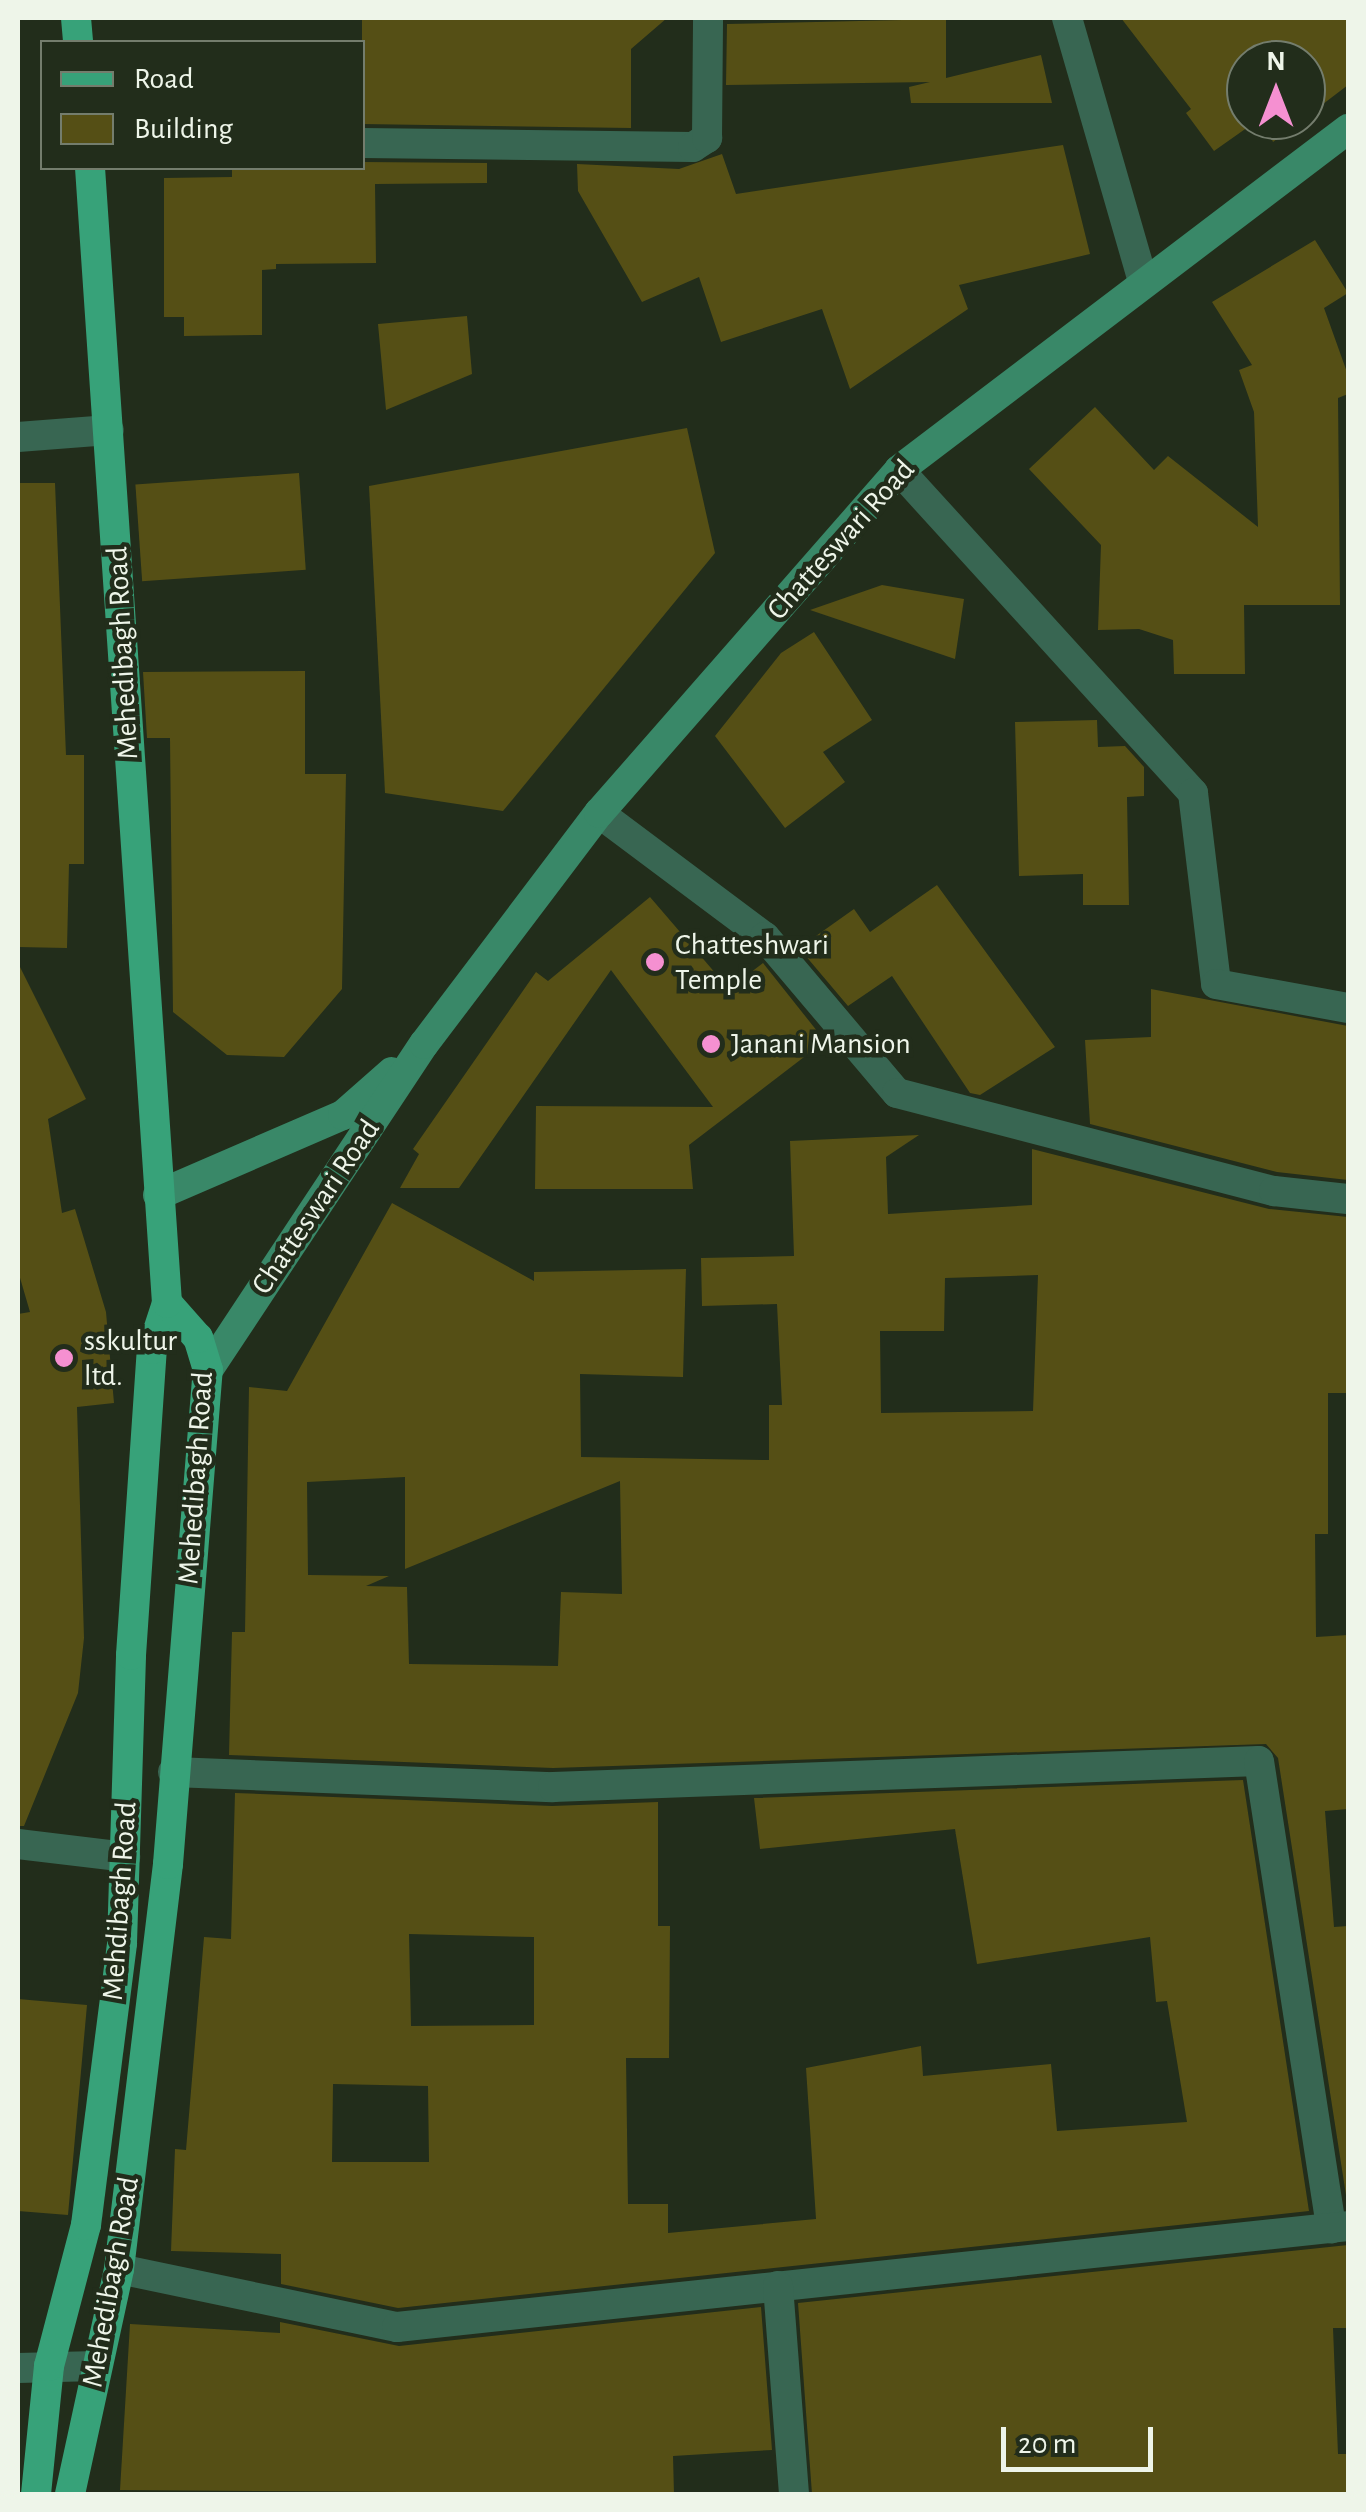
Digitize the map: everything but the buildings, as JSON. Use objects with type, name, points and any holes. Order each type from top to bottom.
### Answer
[{"type":"main road","name":"Chatteswari Road","points":[[208,1370],[424,1044],[599,813],[899,470],[1348,129]]},
{"type":"main road","name":"Mehedibagh Road","points":[[70,2494],[119,2270],[168,1864],[208,1370],[198,1338],[167,1304],[90,170]]},
{"type":"main road","name":"Chatteswari Road","points":[[158,1196],[343,1116],[424,1044]]},
{"type":"main road","name":"Mehdibagh Road","points":[[36,2494],[49,2366],[86,2225],[122,1943],[152,1350],[167,1304]]},
{"type":"street","points":[[365,143],[693,147],[707,138],[708,18]]},
{"type":"street","points":[[1068,18],[1143,281]]},
{"type":"street","points":[[18,438],[109,430]]},
{"type":"street","points":[[899,470],[1193,793],[1216,984],[1348,1008]]},
{"type":"street","points":[[599,813],[765,937],[896,1093],[1274,1191],[1348,1198]]},
{"type":"street","points":[[119,2270],[397,2327],[1340,2227],[1259,1760],[553,1787],[173,1772]]},
{"type":"street","points":[[18,1844],[125,1857]]},
{"type":"street","points":[[778,2286],[794,2494]]},
{"type":"street","points":[[18,2368],[97,2366]]},
{"type":"place","name":"Chatteshwari Temple","points":[[655,962]]},
{"type":"place","name":"Janani Mansion","points":[[711,1044]]},
{"type":"place","name":"sskultur ltd.","points":[[64,1358]]}]
